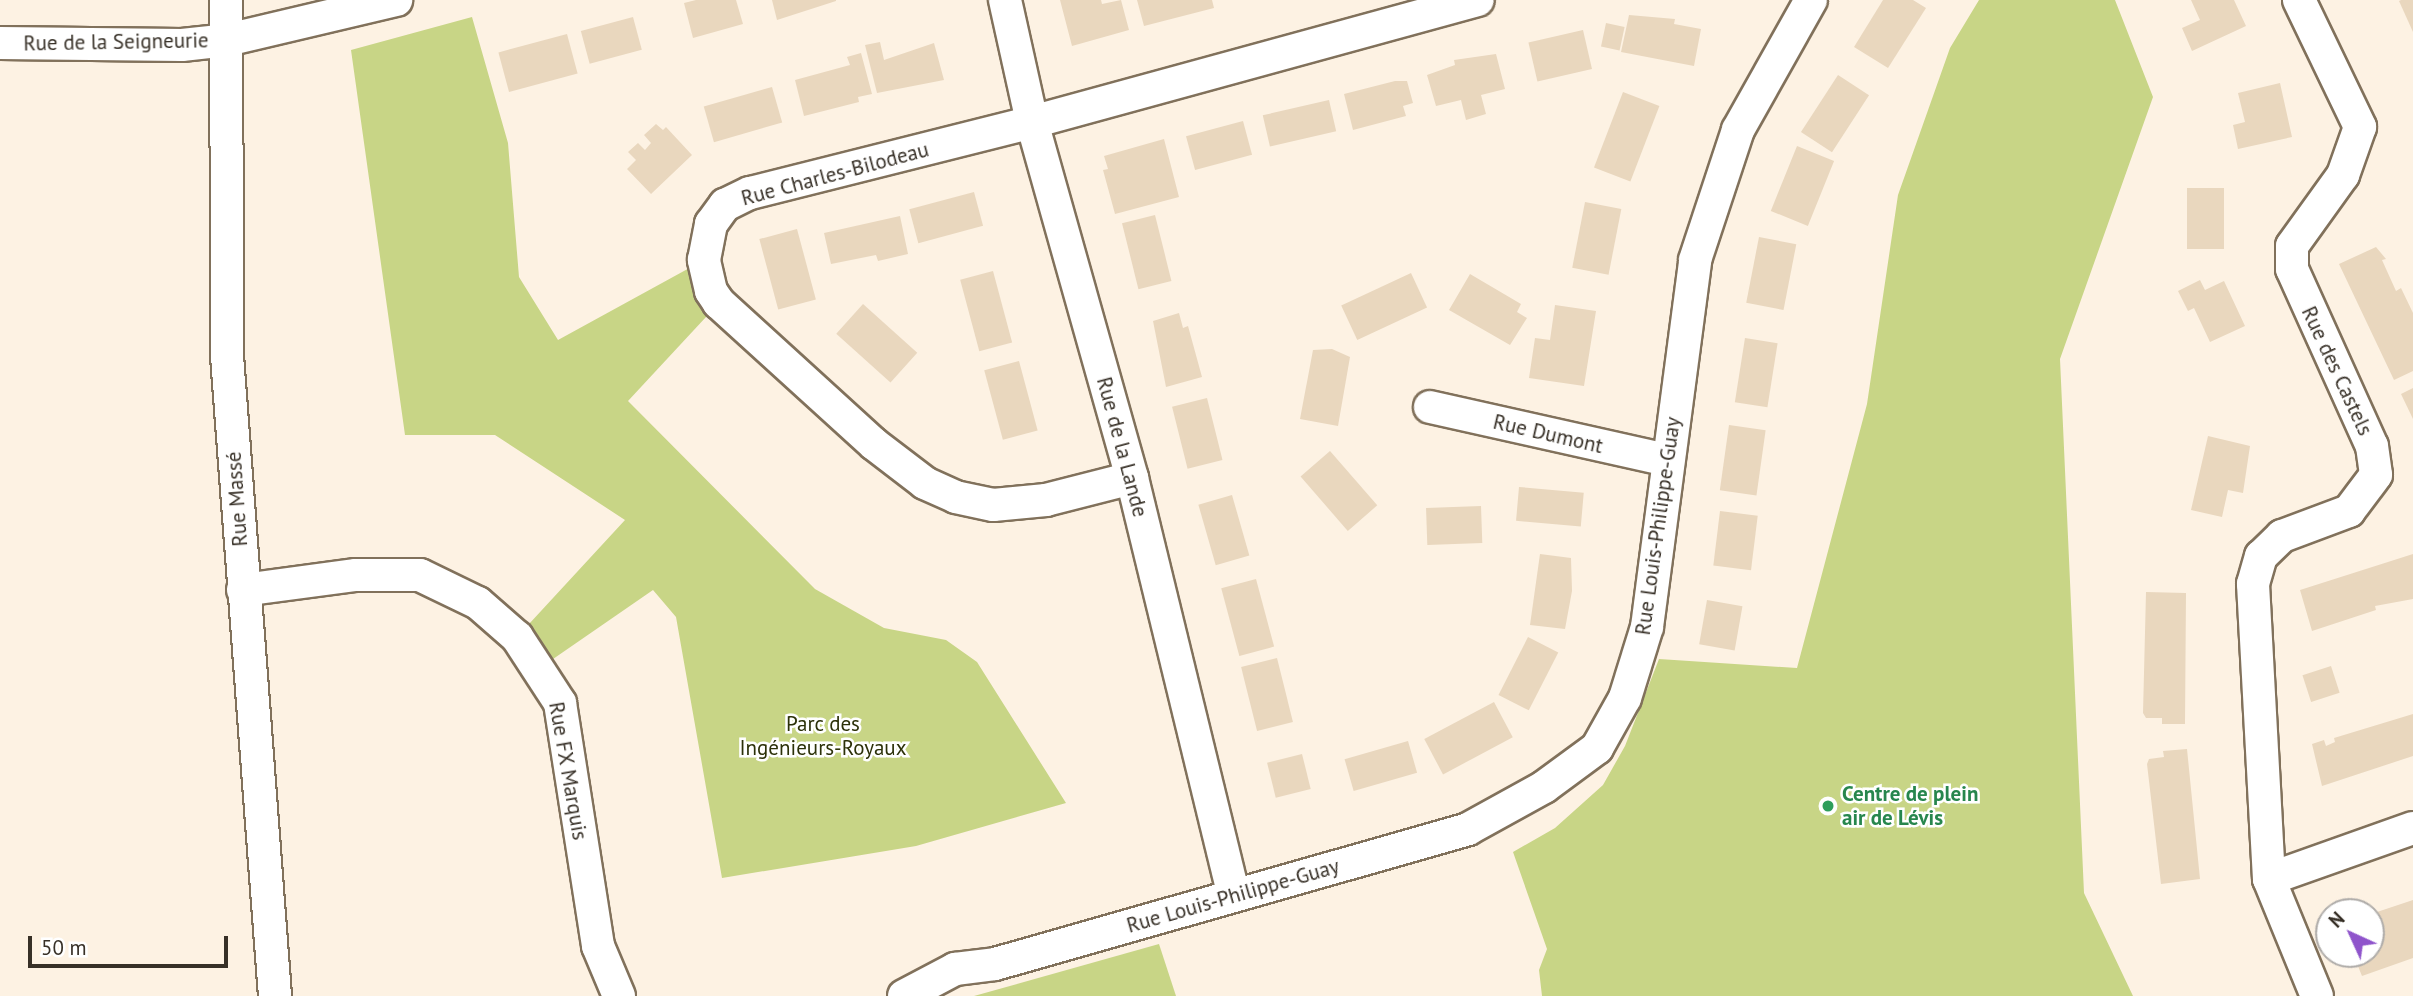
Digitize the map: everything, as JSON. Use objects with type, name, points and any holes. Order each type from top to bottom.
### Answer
[{"type":"street","name":"Rue Massé","points":[[226,0],[227,356],[275,996]]},
{"type":"street","name":"Rue de la Seigneurie","points":[[0,43],[182,45],[228,40],[396,0]]},
{"type":"street","name":"Rue de la Lande","points":[[1005,0],[1032,122],[1132,478],[1234,895]]},
{"type":"street","name":"Rue Charles-Bilodeau","points":[[1132,478],[1046,500],[993,505],[925,483],[874,444],[711,291],[704,260],[711,224],[725,205],[750,193],[1032,122],[1478,0]]},
{"type":"street","name":"Rue des Castels","points":[[2300,0],[2360,127],[2343,175],[2292,246],[2292,269],[2372,446],[2376,475],[2349,511],[2282,536],[2261,556],[2253,584],[2269,879],[2317,996]]},
{"type":"street","name":"Rue Louis-Philippe-Guay","points":[[904,996],[955,969],[995,964],[1468,830],[1544,787],[1597,748],[1625,698],[1647,627],[1695,260],[1738,131],[1803,2]]},
{"type":"street","name":"Rue Dumont","points":[[1430,407],[1667,460]]},
{"type":"street","name":"Rue FX Marquis","points":[[243,590],[356,575],[419,575],[478,603],[517,637],[560,703],[598,946],[619,996]]},
{"type":"street","points":[[2269,879],[2413,828]]},
{"type":"green space","points":[[1979,0],[2115,0],[2153,97],[2060,359],[2084,893],[2133,996],[1542,996],[1539,970],[1547,949],[1513,852],[1555,828],[1603,785],[1625,746],[1659,659],[1797,668],[1867,404],[1898,195],[1950,48]]},
{"type":"green space","name":"Parc des Ingénieurs-Royaux","points":[[472,17],[508,143],[519,277],[558,340],[704,260],[719,303],[628,401],[815,589],[884,628],[946,640],[977,662],[1066,803],[916,846],[722,878],[676,617],[653,590],[540,668],[517,637],[625,520],[495,435],[405,435],[351,50]]},
{"type":"green space","points":[[1159,944],[1176,996],[974,996]]},
{"type":"building","points":[[696,0],[736,0],[743,24],[693,38],[684,3]]},
{"type":"building","points":[[772,0],[836,0],[836,1],[777,20]]},
{"type":"building","points":[[1060,0],[1101,0],[1102,4],[1121,0],[1129,30],[1072,46]]},
{"type":"building","points":[[1137,0],[1212,0],[1214,8],[1144,26]]},
{"type":"building","points":[[1883,0],[1913,0],[1926,8],[1888,68],[1854,47]]},
{"type":"building","points":[[2191,0],[2234,0],[2246,26],[2192,51],[2182,28],[2200,20]]},
{"type":"building","points":[[2413,0],[2413,32],[2399,1]]},
{"type":"building","points":[[1629,15],[1675,19],[1674,24],[1701,29],[1694,66],[1621,52]]},
{"type":"building","points":[[633,17],[642,50],[590,64],[581,31]]},
{"type":"building","points":[[1606,23],[1625,27],[1620,50],[1601,46]]},
{"type":"building","points":[[1583,30],[1592,69],[1537,82],[1528,43]]},
{"type":"building","points":[[567,34],[578,74],[509,92],[498,52]]},
{"type":"building","points":[[880,42],[884,60],[934,43],[944,80],[877,93],[865,45]]},
{"type":"building","points":[[861,53],[872,94],[858,97],[859,102],[804,116],[795,80],[850,65],[847,57]]},
{"type":"building","points":[[1496,54],[1505,89],[1481,95],[1486,114],[1466,120],[1461,100],[1436,106],[1427,75],[1455,65],[1454,60]]},
{"type":"building","points":[[1838,75],[1869,95],[1832,152],[1801,132]]},
{"type":"building","points":[[1395,81],[1407,81],[1413,103],[1403,106],[1406,116],[1353,130],[1344,94]]},
{"type":"building","points":[[2280,83],[2292,137],[2238,149],[2233,125],[2245,122],[2238,93]]},
{"type":"building","points":[[772,87],[782,123],[714,142],[704,107]]},
{"type":"building","points":[[1623,92],[1659,106],[1630,182],[1594,168]]},
{"type":"building","points":[[1329,100],[1336,131],[1270,146],[1263,115]]},
{"type":"building","points":[[1243,121],[1252,155],[1195,170],[1186,136]]},
{"type":"building","points":[[656,124],[663,130],[666,127],[692,155],[651,194],[627,169],[636,160],[628,152],[638,143],[645,150],[651,143],[644,135]]},
{"type":"building","points":[[1164,139],[1179,197],[1115,214],[1103,170],[1108,169],[1104,156]]},
{"type":"building","points":[[1797,146],[1834,161],[1808,226],[1771,211]]},
{"type":"building","points":[[2187,188],[2224,188],[2224,249],[2187,249]]},
{"type":"building","points":[[974,192],[983,226],[918,243],[909,209]]},
{"type":"building","points":[[1585,202],[1621,209],[1609,275],[1572,268]]},
{"type":"building","points":[[1155,215],[1171,281],[1138,289],[1122,223]]},
{"type":"building","points":[[900,216],[908,254],[878,261],[876,255],[831,264],[824,233]]},
{"type":"building","points":[[797,229],[816,300],[778,310],[759,239]]},
{"type":"building","points":[[1759,237],[1796,244],[1784,310],[1746,303]]},
{"type":"building","points":[[2376,247],[2386,259],[2382,260],[2396,291],[2401,288],[2413,313],[2413,371],[2394,380],[2339,264]]},
{"type":"building","points":[[993,271],[1012,342],[979,351],[960,280]]},
{"type":"building","points":[[1411,273],[1427,307],[1357,340],[1341,306]]},
{"type":"building","points":[[1470,274],[1521,304],[1517,312],[1527,318],[1510,345],[1449,310]]},
{"type":"building","points":[[2200,280],[2205,290],[2224,281],[2245,326],[2210,342],[2194,308],[2188,311],[2178,291]]},
{"type":"building","points":[[863,304],[917,353],[890,383],[836,334]]},
{"type":"building","points":[[1555,305],[1596,311],[1584,386],[1529,378],[1535,338],[1550,340]]},
{"type":"building","points":[[1179,313],[1183,328],[1188,326],[1202,377],[1166,387],[1153,321]]},
{"type":"building","points":[[1745,338],[1778,343],[1767,407],[1735,402]]},
{"type":"building","points":[[1332,349],[1350,357],[1338,426],[1300,419],[1313,350]]},
{"type":"building","points":[[1019,361],[1038,431],[1003,440],[984,370]]},
{"type":"building","points":[[2413,388],[2413,419],[2401,394]]},
{"type":"building","points":[[1207,398],[1222,460],[1188,469],[1172,407]]},
{"type":"building","points":[[1729,425],[1766,430],[1756,496],[1720,490]]},
{"type":"building","points":[[2208,436],[2250,446],[2243,493],[2228,490],[2222,517],[2191,510]]},
{"type":"building","points":[[1330,451],[1377,505],[1348,531],[1301,477]]},
{"type":"building","points":[[1519,487],[1584,493],[1581,527],[1516,521]]},
{"type":"building","points":[[1232,495],[1249,556],[1216,565],[1198,505]]},
{"type":"building","points":[[1481,506],[1482,543],[1427,545],[1426,508]]},
{"type":"building","points":[[1720,511],[1758,516],[1751,570],[1713,566]]},
{"type":"building","points":[[1540,554],[1571,558],[1572,591],[1565,629],[1530,625]]},
{"type":"building","points":[[2413,554],[2413,599],[2375,606],[2376,610],[2312,631],[2300,590]]},
{"type":"building","points":[[1256,579],[1274,647],[1239,656],[1221,588]]},
{"type":"building","points":[[2146,592],[2186,593],[2185,724],[2162,724],[2162,718],[2146,718],[2143,713]]},
{"type":"building","points":[[1707,600],[1742,606],[1735,651],[1699,644]]},
{"type":"building","points":[[1528,637],[1558,652],[1529,710],[1498,695]]},
{"type":"building","points":[[1277,658],[1293,722],[1257,731],[1241,667]]},
{"type":"building","points":[[2331,666],[2340,693],[2311,702],[2302,675]]},
{"type":"building","points":[[1494,702],[1513,737],[1443,774],[1424,739]]},
{"type":"building","points":[[2413,714],[2413,756],[2322,786],[2312,744],[2324,740],[2326,746],[2335,742],[2334,738]]},
{"type":"building","points":[[1408,741],[1417,773],[1354,791],[1345,759]]},
{"type":"building","points":[[2187,749],[2200,879],[2161,884],[2147,764],[2149,759],[2164,757],[2163,751]]},
{"type":"building","points":[[1302,754],[1311,789],[1276,798],[1267,763]]},
{"type":"building","points":[[2413,900],[2413,958],[2385,968],[2385,909]]},
{"type":"building","points":[[2359,968],[2385,968],[2362,976]]},
{"type":"place","name":"Centre de plein air de Lévis","points":[[1828,806]]}]
